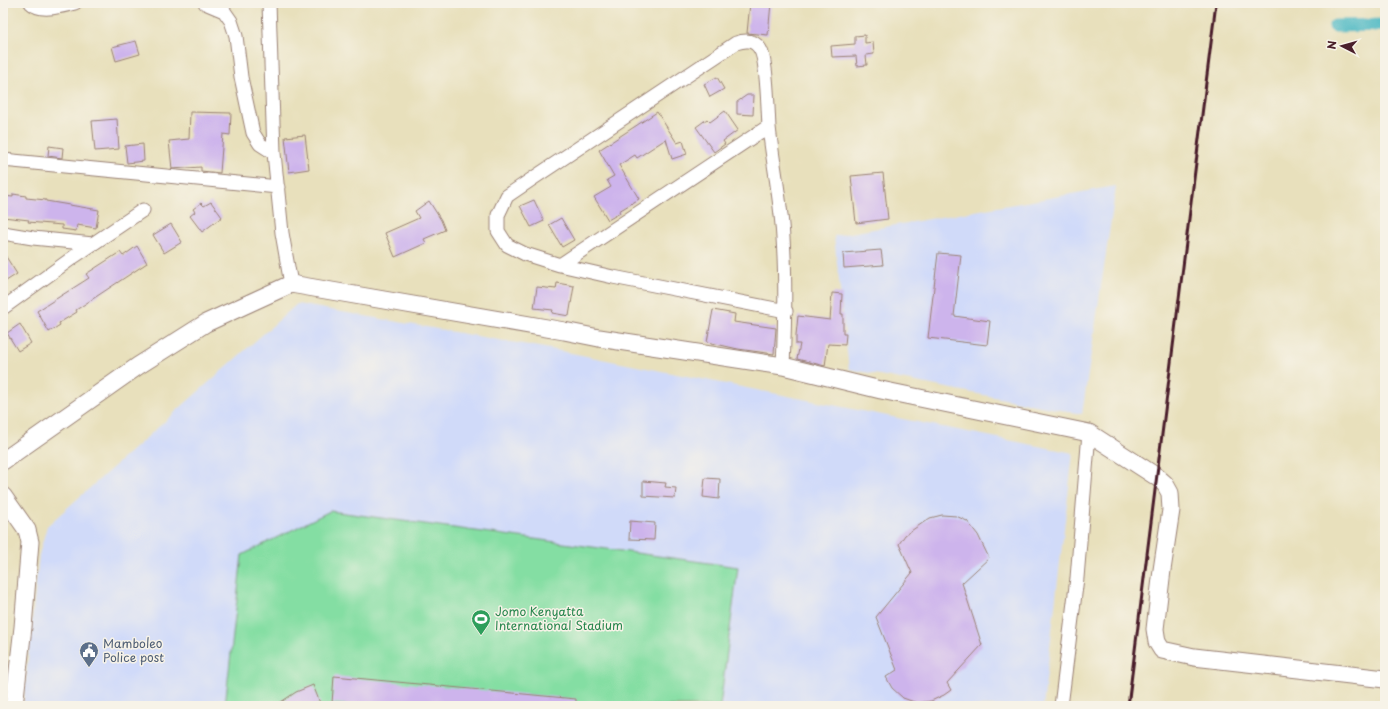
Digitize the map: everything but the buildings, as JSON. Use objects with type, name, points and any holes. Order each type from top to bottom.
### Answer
[{"type":"street","points":[[31,3],[35,7],[44,8],[76,3]]},
{"type":"street","points":[[205,3],[224,12],[231,21],[236,36],[253,133],[260,144],[274,153]]},
{"type":"street","points":[[269,3],[274,153],[282,233],[291,284]]},
{"type":"street","points":[[783,366],[786,311],[783,237],[769,126],[764,61],[760,49],[750,41],[736,43],[508,196],[498,215],[498,230],[507,245],[525,254],[560,265],[613,277],[786,311]]},
{"type":"street","points":[[560,265],[769,126]]},
{"type":"street","points":[[3,160],[278,187]]},
{"type":"street","points":[[3,308],[143,210]]},
{"type":"street","points":[[3,233],[33,238],[93,244]]},
{"type":"street","points":[[3,461],[138,366],[206,322],[291,284],[599,338],[783,366],[881,390],[1089,434],[1157,477],[1165,484],[1170,493],[1171,510],[1155,628],[1157,642],[1162,650],[1194,657],[1385,679]]},
{"type":"street","points":[[1061,706],[1077,578],[1089,434]]},
{"type":"street","points":[[3,496],[27,530],[30,542],[23,627],[14,706]]},
{"type":"shaded area","points":[[1116,186],[1082,414],[849,369],[834,236]]},
{"type":"shaded area","points":[[297,304],[561,351],[1073,453],[1043,706],[720,706],[738,567],[242,555],[225,706],[23,706],[39,555],[47,526]]},
{"type":"green space","name":"Jomo Kenyatta International Stadium","points":[[330,511],[738,567],[720,706],[225,706],[242,555]]},
{"type":"waterway","points":[[1335,26],[1385,25]]},
{"type":"railway","points":[[1128,706],[1216,3]]},
{"type":"place","name":"Jomo Kenyatta International Stadium","points":[[481,636]]},
{"type":"place","name":"Mamboleo Police post","points":[[89,668]]}]
